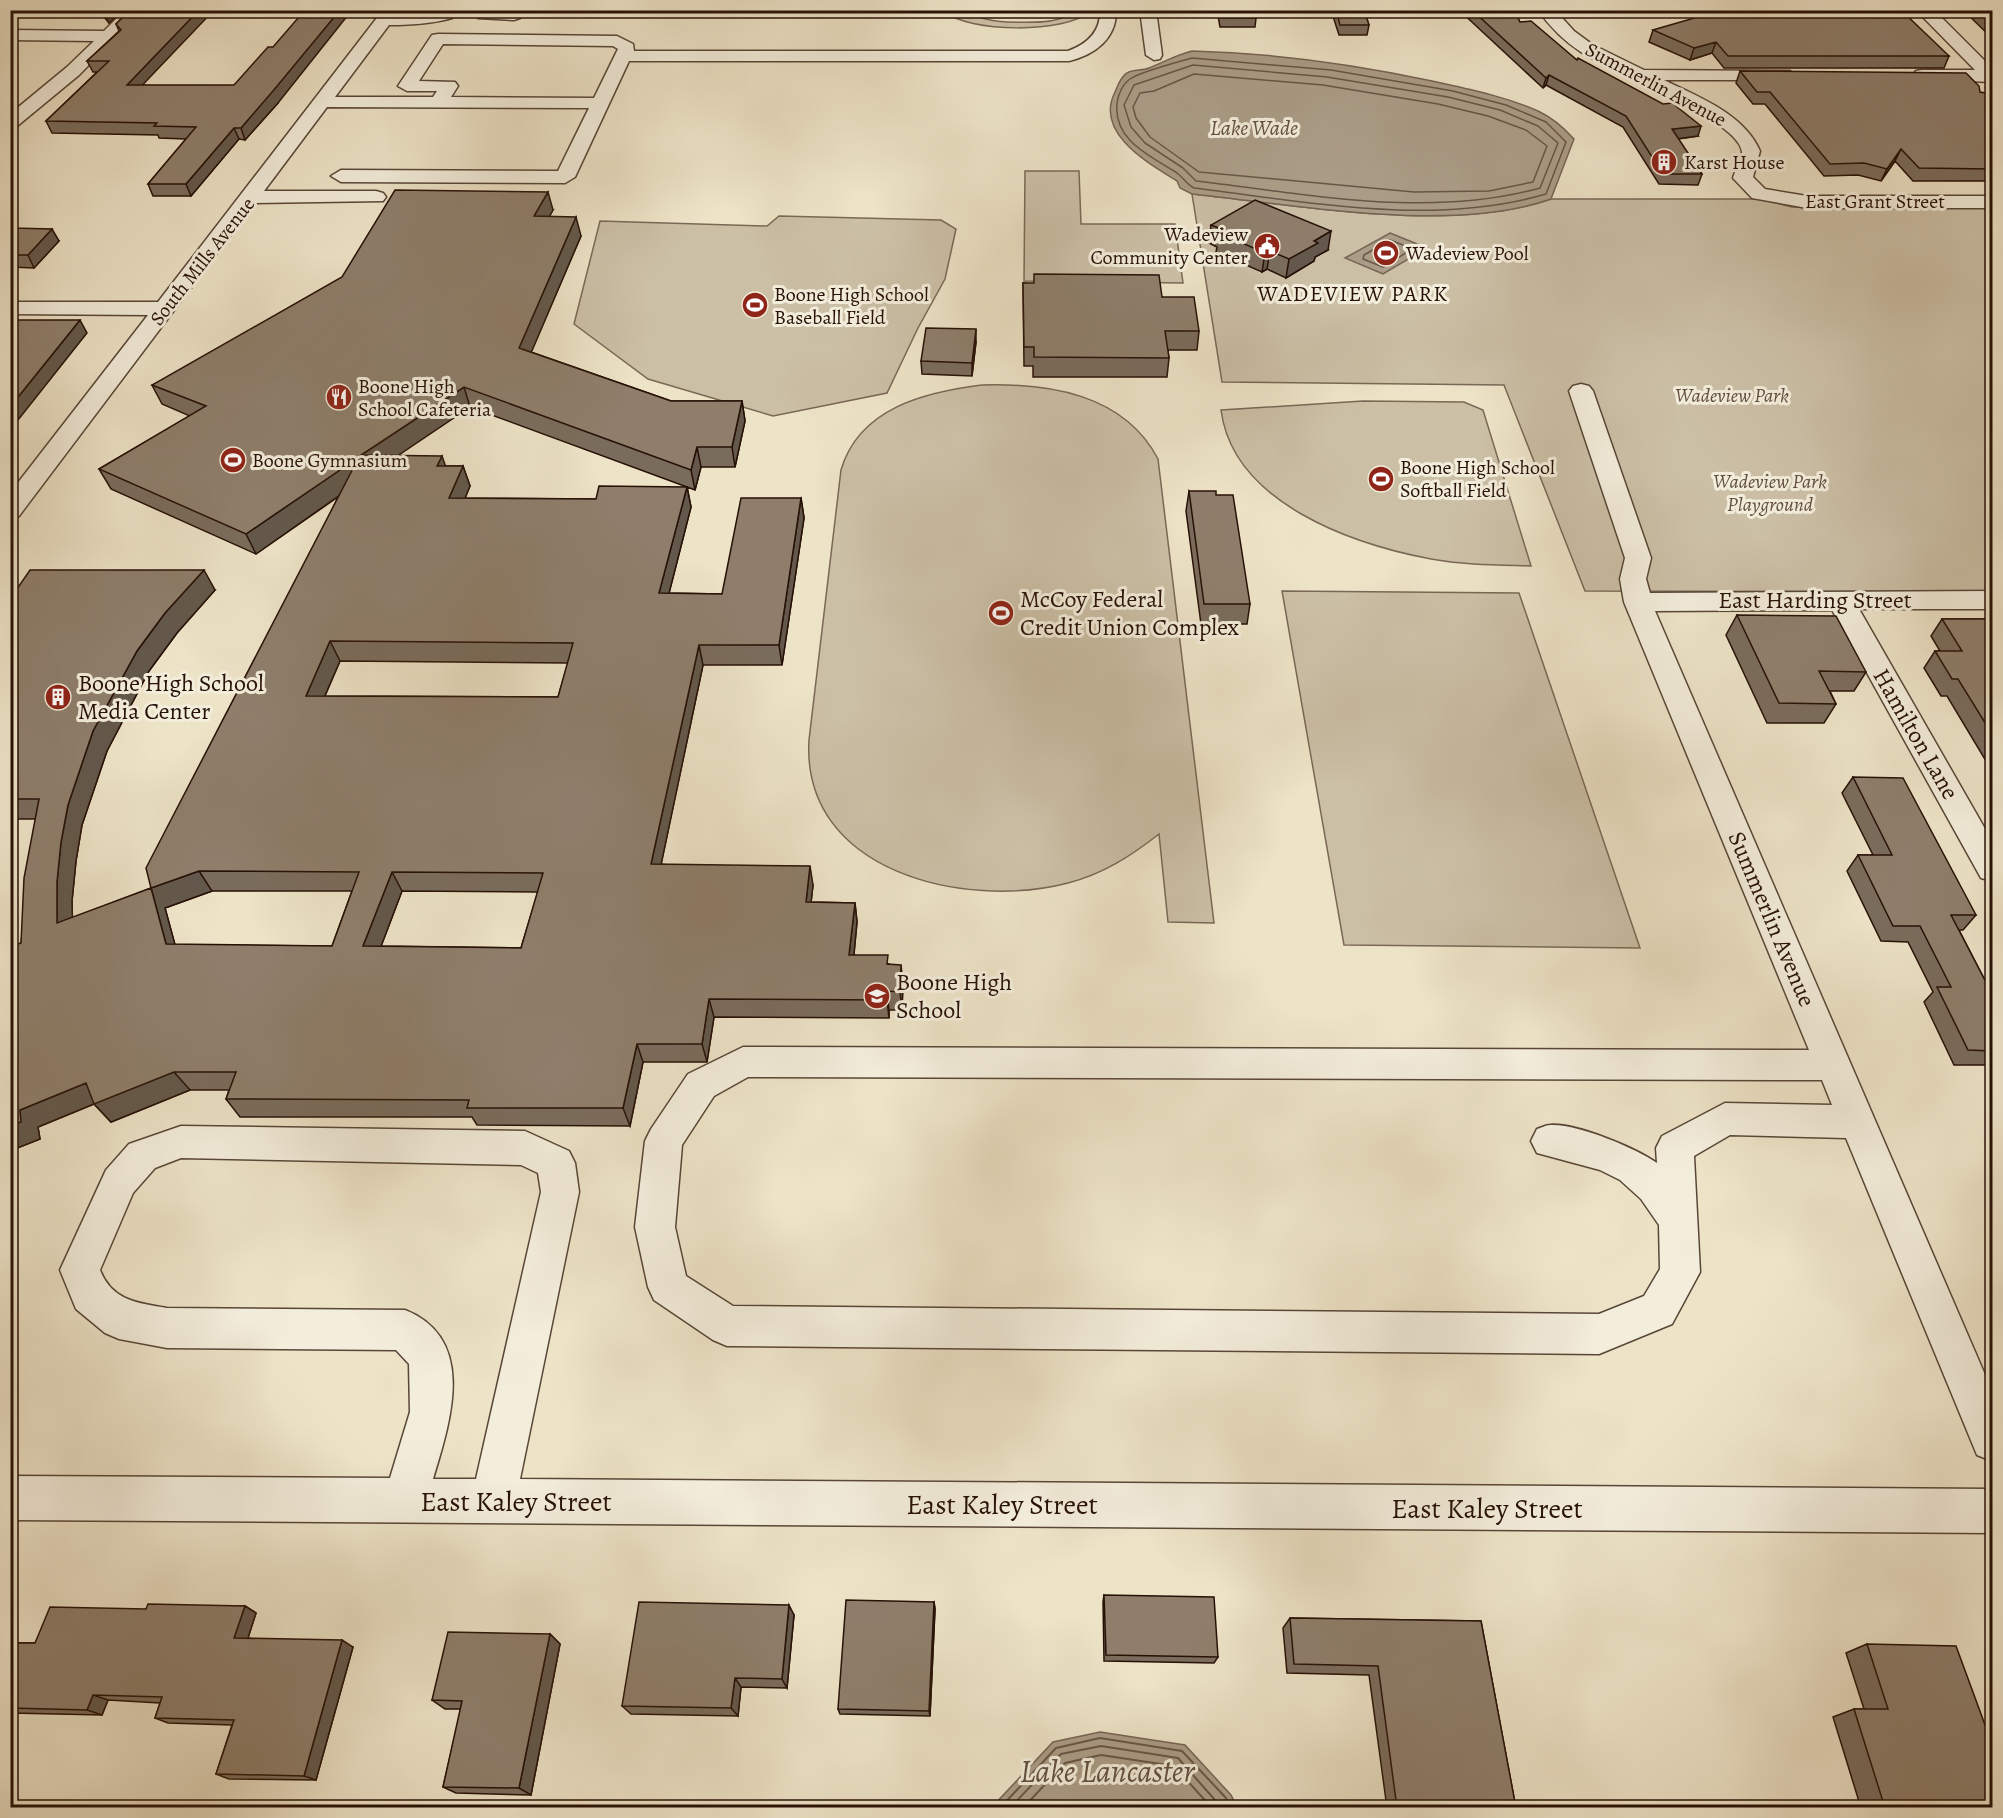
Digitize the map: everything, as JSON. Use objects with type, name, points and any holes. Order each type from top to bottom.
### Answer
[{"type":"street","points":[[10,123],[73,71],[135,10]]},
{"type":"street","points":[[389,15],[417,20],[446,15],[449,10]]},
{"type":"street","points":[[487,10],[484,15],[514,15],[517,10]]},
{"type":"street","points":[[622,56],[1069,56],[1086,52],[1104,33],[1110,21],[1108,10]]},
{"type":"street","points":[[1148,10],[1154,55]]},
{"type":"street","name":"Summerlin Avenue","points":[[1546,10],[1571,38],[1594,53],[1712,111],[1739,131],[1751,151],[1743,178],[1759,194]]},
{"type":"street","points":[[1924,10],[1992,76]]},
{"type":"street","name":"South Mills Avenue","points":[[10,511],[389,15]]},
{"type":"street","points":[[10,35],[109,36]]},
{"type":"street","points":[[341,176],[565,177],[627,48],[617,41],[438,39],[407,86],[449,86],[439,102]]},
{"type":"street","points":[[1636,75],[1802,75]]},
{"type":"street","points":[[1908,75],[1992,76]]},
{"type":"street","points":[[324,102],[601,103]]},
{"type":"street","name":"East Grant Street","points":[[1759,194],[1807,202],[1992,202]]},
{"type":"street","points":[[252,197],[394,197]]},
{"type":"street","points":[[10,308],[165,309]]},
{"type":"street","name":"Summerlin Avenue","points":[[1581,391],[1638,558],[1633,579],[1638,602],[1992,1440]]},
{"type":"street","name":"Hamilton Lane","points":[[1840,600],[1992,869]]},
{"type":"street","name":"East Harding Street","points":[[1638,602],[1992,600]]},
{"type":"street","points":[[1834,1065],[743,1062],[701,1085],[664,1141],[655,1227],[668,1287],[727,1326],[1599,1334],[1658,1310],[1680,1272],[1675,1148],[1725,1119],[1858,1122]]},
{"type":"street","points":[[1550,1141],[1584,1148],[1627,1165],[1654,1185],[1678,1222]]},
{"type":"street","points":[[405,1501],[431,1412],[430,1356],[405,1330],[167,1328],[120,1319],[90,1295],[80,1270],[119,1182],[142,1156],[181,1142],[525,1148],[556,1163],[560,1192],[493,1501]]},
{"type":"street","name":"East Kaley Street","points":[[10,1498],[1992,1511]]},
{"type":"green space","points":[[944,11],[998,21],[1033,22],[1053,21],[1078,12],[1090,11],[1078,19],[1061,24],[1017,28],[973,24]]},
{"type":"green space","points":[[1025,171],[1079,171],[1081,224],[1175,224],[1183,283],[1024,281]]},
{"type":"green space","name":"Wadeview Park","points":[[1192,194],[1325,210],[1421,216],[1467,215],[1511,209],[1551,199],[1760,199],[1792,207],[1992,208],[1992,592],[1585,591],[1504,385],[1222,382]]},
{"type":"green space","name":"Boone High School Baseball Field","points":[[779,216],[941,220],[956,229],[945,279],[918,328],[887,393],[773,416],[648,379],[574,324],[600,221],[767,226]]},
{"type":"green space","name":"McCoy Federal Credit Union Complex","points":[[982,385],[1058,390],[1105,406],[1126,420],[1143,437],[1158,459],[1214,923],[1168,922],[1159,834],[1116,863],[1081,879],[1027,890],[983,891],[939,884],[897,871],[860,850],[832,822],[814,785],[809,740],[841,470],[850,449],[878,418],[917,399]]},
{"type":"green space","name":"Boone High School Softball Field","points":[[1363,401],[1464,402],[1483,410],[1531,566],[1456,562],[1400,552],[1333,530],[1301,514],[1272,494],[1248,470],[1230,442],[1221,410]]},
{"type":"green space","points":[[1282,591],[1519,593],[1640,948],[1344,945]]},
{"type":"water","name":"Lake Wade","points":[[1192,51],[1313,60],[1373,69],[1459,87],[1499,97],[1538,111],[1557,123],[1574,139],[1551,199],[1511,209],[1468,215],[1374,214],[1192,194],[1180,188],[1177,181],[1139,156],[1127,145],[1112,121],[1110,107],[1120,82],[1127,73],[1149,68]]},
{"type":"water","name":"Wadeview Pool","points":[[1390,233],[1427,248],[1383,274],[1345,258]]},
{"type":"water","name":"Lake Lancaster","points":[[1100,1732],[1185,1745],[1231,1795],[1237,1807],[992,1807],[1053,1742]]},
{"type":"building","points":[[130,10],[199,10],[127,85],[234,85],[268,47],[273,47],[305,10],[340,10],[241,128],[234,128],[186,184],[148,184],[196,127],[154,126],[157,123],[46,121],[109,61],[87,61],[121,30],[116,24]]},
{"type":"building","points":[[1219,10],[1254,10],[1256,18],[1221,18]]},
{"type":"building","points":[[1336,10],[1364,10],[1369,25],[1340,25]]},
{"type":"building","points":[[1472,10],[1514,10],[1520,22],[1531,21],[1577,60],[1578,58],[1663,104],[1672,103],[1701,126],[1672,129],[1702,174],[1663,174],[1626,116],[1549,75],[1546,78]]},
{"type":"building","points":[[1722,10],[1901,10],[1949,56],[1728,56],[1716,42],[1694,48],[1653,30]]},
{"type":"building","points":[[1980,10],[1992,10],[1992,22]]},
{"type":"building","points":[[1740,71],[1966,73],[1979,86],[1980,92],[1992,94],[1992,169],[1919,168],[1901,149],[1887,169],[1864,163],[1830,164],[1770,92],[1757,92]]},
{"type":"building","points":[[395,190],[548,192],[534,216],[576,217],[519,348],[671,401],[742,401],[732,447],[697,447],[691,470],[464,387],[361,455],[442,456],[437,466],[463,466],[449,498],[596,499],[599,486],[687,487],[659,593],[722,594],[741,498],[801,498],[779,645],[699,645],[651,864],[810,866],[806,902],[855,903],[849,955],[888,955],[887,964],[901,965],[900,992],[887,991],[887,1000],[709,999],[702,1044],[637,1044],[623,1108],[467,1108],[469,1100],[226,1099],[236,1072],[174,1072],[94,1104],[86,1083],[20,1110],[21,1122],[10,1126],[10,947],[21,943],[24,878],[39,799],[10,799],[10,599],[30,570],[204,570],[165,613],[137,651],[93,731],[68,805],[61,842],[57,882],[57,923],[151,888],[146,868],[359,457],[246,534],[99,469],[206,406],[152,385],[342,277]],"holes":[[[330,641],[573,643],[558,697],[306,696]],[[199,871],[359,872],[332,946],[166,944],[151,888]],[[392,872],[543,873],[521,948],[363,946]]]},
{"type":"building","points":[[1255,200],[1331,231],[1314,241],[1318,243],[1289,259],[1270,251],[1265,253],[1219,233],[1224,230],[1211,225]]},
{"type":"building","points":[[10,228],[52,229],[28,255],[10,255]]},
{"type":"building","points":[[1034,274],[1159,275],[1162,297],[1194,297],[1199,331],[1165,331],[1169,358],[1034,357],[1034,347],[1024,347],[1023,283],[1034,283]]},
{"type":"building","points":[[15,320],[80,320],[10,407],[10,325]]},
{"type":"building","points":[[926,328],[976,329],[972,363],[921,361]]},
{"type":"building","points":[[1189,491],[1216,491],[1216,495],[1233,495],[1250,604],[1204,604]]},
{"type":"building","points":[[1737,615],[1836,616],[1866,672],[1819,671],[1836,704],[1779,703]]},
{"type":"building","points":[[1942,619],[1992,619],[1992,734],[1958,679],[1952,679],[1935,651],[1962,651]]},
{"type":"building","points":[[1853,777],[1903,778],[1976,915],[1951,915],[1989,988],[1992,988],[1992,1051],[1968,1050],[1937,987],[1951,987],[1920,926],[1893,926],[1858,855],[1892,855]]},
{"type":"building","points":[[1104,1595],[1214,1597],[1218,1657],[1106,1655]]},
{"type":"building","points":[[846,1600],[934,1602],[929,1711],[838,1709]]},
{"type":"building","points":[[639,1602],[789,1605],[782,1679],[735,1678],[731,1708],[622,1706]]},
{"type":"building","points":[[148,1604],[245,1606],[234,1638],[342,1640],[304,1776],[216,1774],[234,1720],[155,1718],[162,1697],[93,1695],[87,1710],[10,1708],[10,1643],[35,1643],[50,1607],[146,1609]]},
{"type":"building","points":[[1290,1618],[1481,1621],[1516,1808],[1397,1808],[1378,1666],[1294,1664]]},
{"type":"building","points":[[448,1632],[550,1634],[519,1788],[443,1787],[462,1701],[432,1700]]},
{"type":"building","points":[[1867,1644],[1956,1646],[1992,1744],[1992,1808],[1885,1808],[1854,1709],[1888,1709]]},
{"type":"place","name":"Karst House","points":[[1664,162]]},
{"type":"place","name":"Wadeview Community Center","points":[[1267,246]]},
{"type":"place","name":"Wadeview Pool","points":[[1386,253]]},
{"type":"place","name":"Boone High School Baseball Field","points":[[755,305]]},
{"type":"place","name":"Boone High School Cafeteria","points":[[339,397]]},
{"type":"place","name":"Boone Gymnasium","points":[[233,460]]},
{"type":"place","name":"Boone High School Softball Field","points":[[1381,479]]},
{"type":"place","name":"McCoy Federal Credit Union Complex","points":[[1001,613]]},
{"type":"place","name":"Boone High School Media Center","points":[[58,697]]},
{"type":"place","name":"Boone High School","points":[[877,996]]},
{"type":"district","name":"WADEVIEW PARK","points":[[1353,293]]},
{"type":"park label","name":"Wadeview Park Playground","points":[[1770,492]]}]
